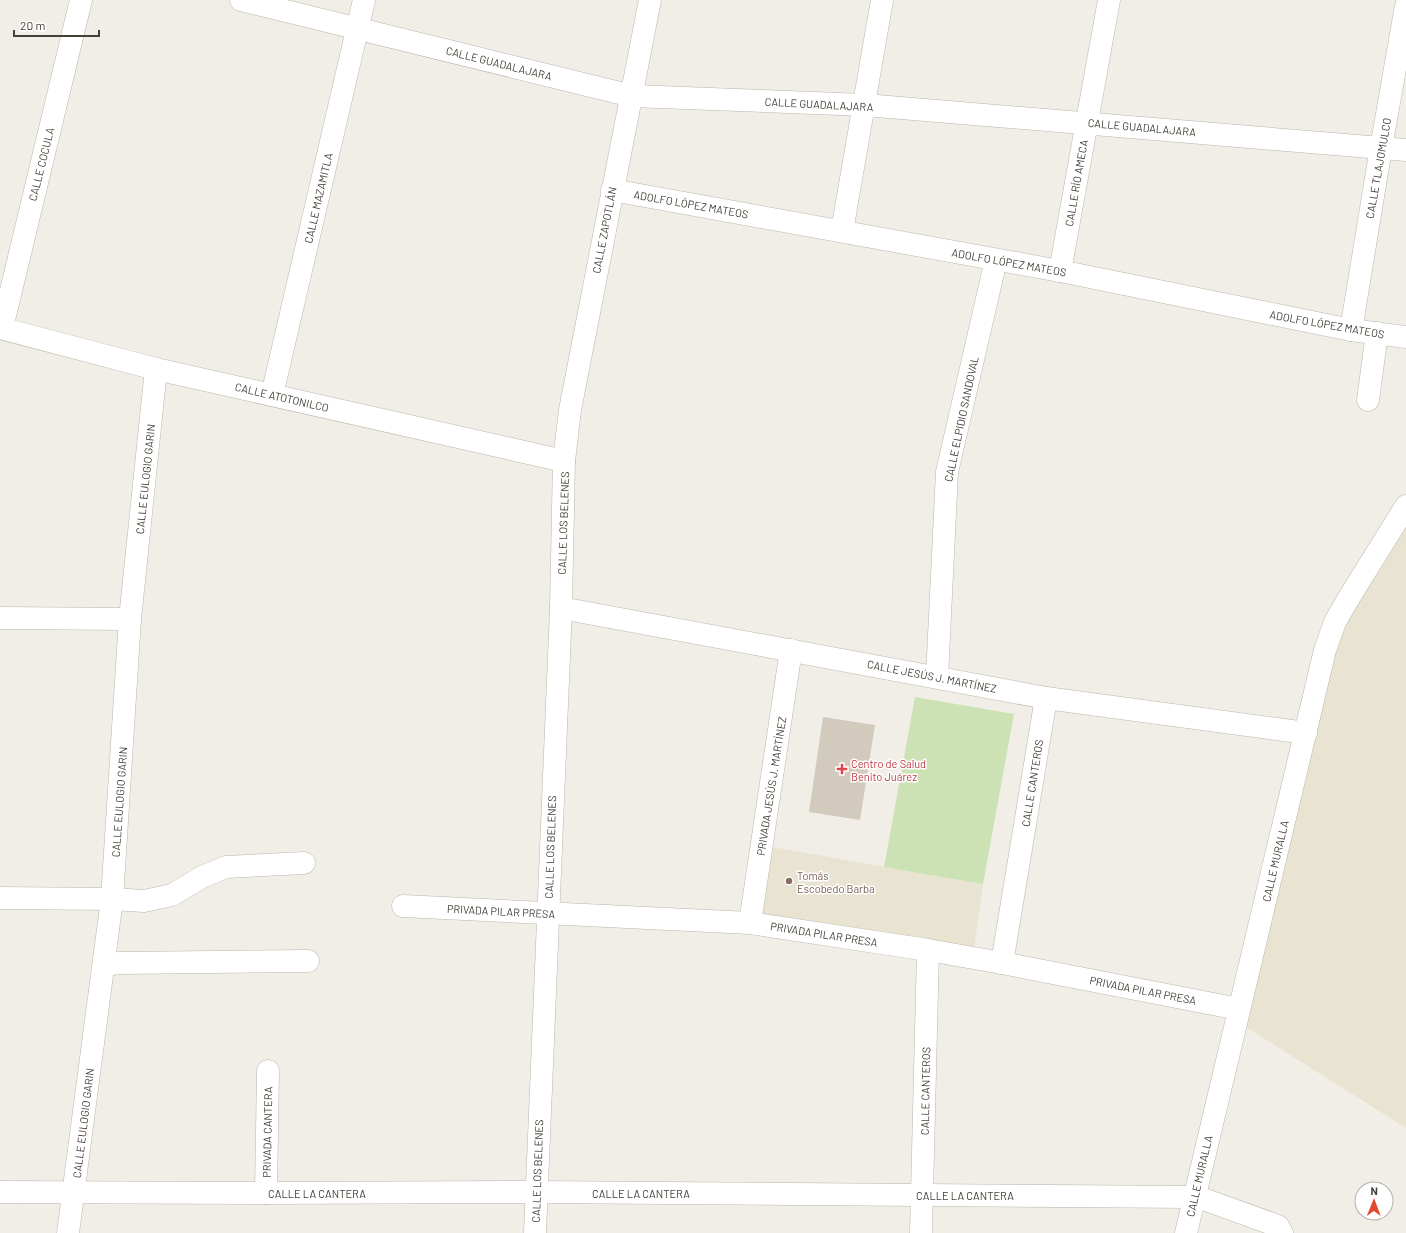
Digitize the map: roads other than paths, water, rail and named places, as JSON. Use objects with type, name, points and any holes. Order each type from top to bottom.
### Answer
[{"type":"street","name":"CALLE COCULA","points":[[1,328],[81,0]]},
{"type":"street","name":"CALLE GUADALAJARA","points":[[241,0],[632,96],[865,105],[1406,150]]},
{"type":"street","name":"CALLE MAZAMITLA","points":[[272,395],[364,0]]},
{"type":"street","name":"CALLE ZAPOTLÁN","points":[[564,461],[570,410],[650,0]]},
{"type":"street","points":[[842,232],[882,0]]},
{"type":"street","name":"CALLE RÍO AMECA","points":[[1060,271],[1109,0]]},
{"type":"street","name":"CALLE TLAJOMULCO","points":[[1351,330],[1406,6]]},
{"type":"street","name":"ADOLFO LÓPEZ MATEOS","points":[[612,190],[1060,271],[1351,330],[1406,337]]},
{"type":"street","name":"CALLE ELPIDIO SANDOVAL","points":[[937,676],[947,472],[996,260]]},
{"type":"street","name":"CALLE ATOTONILCO","points":[[1,328],[156,369],[564,461]]},
{"type":"street","points":[[1368,400],[1378,333]]},
{"type":"street","name":"CALLE EULOGIO GARIN","points":[[68,1233],[112,899],[130,619],[156,369]]},
{"type":"street","name":"CALLE LOS BELENES","points":[[535,1233],[561,608],[564,461]]},
{"type":"street","name":"CALLE MURALLA","points":[[1186,1233],[1325,650],[1335,622],[1406,506]]},
{"type":"street","name":"CALLE JESÚS J. MARTÍNEZ","points":[[561,608],[937,676],[1046,698],[1306,733]]},
{"type":"street","points":[[0,618],[130,619]]},
{"type":"street","name":"PRIVADA JESÚS J. MARTÍNEZ","points":[[750,923],[791,650]]},
{"type":"street","name":"CALLE CANTEROS","points":[[1002,963],[1046,698]]},
{"type":"street","points":[[0,898],[112,899],[144,902],[172,895],[202,877],[226,867],[304,862]]},
{"type":"street","name":"PRIVADA PILAR PRESA","points":[[403,906],[750,923],[928,950],[1240,1009]]},
{"type":"street","name":"CALLE CANTEROS","points":[[921,1233],[928,950]]},
{"type":"street","points":[[104,965],[120,963],[308,961]]},
{"type":"street","name":"PRIVADA CANTERA","points":[[266,1193],[268,1071]]},
{"type":"street","name":"CALLE LA CANTERA","points":[[0,1192],[536,1192],[1194,1197],[1206,1200],[1280,1229]]},
{"type":"place","name":"Centro de Salud Benito Juárez","points":[[842,769]]},
{"type":"place","name":"Tomás Escobedo Barba","points":[[789,881]]}]
